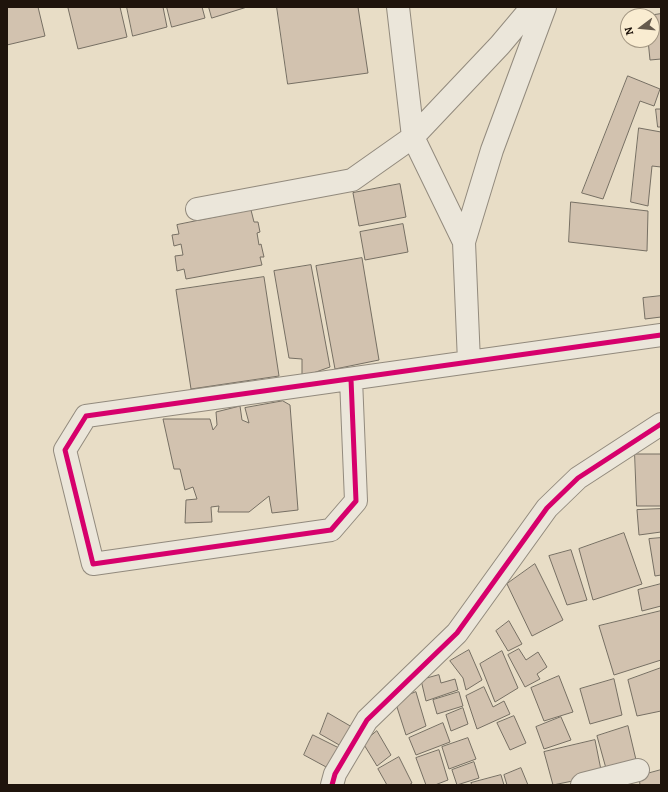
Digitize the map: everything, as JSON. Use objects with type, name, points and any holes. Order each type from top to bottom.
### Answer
[{"type":"street","points":[[398,7],[413,137],[464,242]]},
{"type":"street","points":[[197,209],[352,180],[413,137],[500,45],[532,7]]},
{"type":"street","points":[[469,362],[464,242],[492,150],[545,7]]},
{"type":"street","points":[[351,379],[356,501],[330,530],[93,564],[65,450],[86,416],[661,335]]},
{"type":"street","points":[[332,785],[335,774],[367,720],[457,633],[547,508],[578,478],[661,424]]},
{"type":"street","points":[[582,785],[638,770]]},
{"type":"building","points":[[7,7],[38,7],[45,36],[7,45]]},
{"type":"building","points":[[120,7],[127,37],[78,49],[68,8]]},
{"type":"building","points":[[127,7],[163,7],[167,27],[133,36]]},
{"type":"building","points":[[167,7],[202,7],[205,18],[172,27]]},
{"type":"building","points":[[209,7],[247,7],[212,18]]},
{"type":"building","points":[[277,7],[358,7],[368,73],[288,84]]},
{"type":"building","points":[[660,14],[661,59],[650,60],[649,48],[660,48]]},
{"type":"building","points":[[628,76],[660,89],[654,106],[640,101],[603,199],[582,193]]},
{"type":"building","points":[[656,109],[661,109],[661,127],[658,127]]},
{"type":"building","points":[[639,128],[661,132],[661,167],[652,166],[648,206],[631,202]]},
{"type":"building","points":[[400,184],[406,217],[359,226],[353,193]]},
{"type":"building","points":[[571,202],[648,211],[647,251],[569,242]]},
{"type":"building","points":[[251,210],[254,222],[258,222],[260,232],[257,233],[259,245],[261,244],[264,257],[260,257],[262,265],[186,279],[184,269],[177,271],[175,256],[183,255],[181,244],[174,246],[172,235],[179,234],[177,225]]},
{"type":"building","points":[[403,224],[408,252],[365,260],[360,232]]},
{"type":"building","points":[[362,258],[379,360],[335,369],[316,266]]},
{"type":"building","points":[[311,265],[330,367],[302,377],[302,359],[289,358],[274,271]]},
{"type":"building","points":[[264,277],[279,376],[191,389],[176,290]]},
{"type":"building","points":[[661,296],[661,317],[645,319],[643,298]]},
{"type":"building","points":[[283,401],[290,405],[298,510],[272,513],[269,496],[249,512],[218,512],[219,506],[211,507],[212,522],[185,523],[186,500],[197,499],[193,487],[185,490],[180,469],[174,469],[163,419],[210,419],[213,430],[217,425],[216,412],[240,406],[242,420],[249,423],[245,408]]},
{"type":"building","points":[[635,454],[661,454],[661,506],[637,506]]},
{"type":"building","points":[[661,509],[661,532],[639,535],[637,510]]},
{"type":"building","points":[[624,533],[642,584],[593,600],[579,549]]},
{"type":"building","points":[[661,538],[661,575],[655,576],[649,539]]},
{"type":"building","points":[[571,550],[587,600],[567,605],[549,556]]},
{"type":"building","points":[[535,564],[563,620],[532,636],[507,584]]},
{"type":"building","points":[[661,584],[661,606],[642,611],[638,590]]},
{"type":"building","points":[[661,611],[661,660],[614,675],[599,626]]},
{"type":"building","points":[[509,621],[522,644],[508,651],[496,631]]},
{"type":"building","points":[[519,649],[526,660],[538,652],[547,667],[537,674],[540,679],[525,687],[508,655]]},
{"type":"building","points":[[469,650],[482,680],[466,690],[463,678],[450,661]]},
{"type":"building","points":[[502,651],[518,688],[495,702],[480,664]]},
{"type":"building","points":[[661,668],[661,711],[637,716],[628,680]]},
{"type":"building","points":[[439,675],[441,683],[455,679],[458,690],[426,701],[421,680]]},
{"type":"building","points":[[559,676],[573,712],[544,721],[531,688]]},
{"type":"building","points":[[614,679],[622,715],[590,724],[580,689]]},
{"type":"building","points":[[484,687],[493,707],[504,701],[510,714],[477,729],[466,696]]},
{"type":"building","points":[[416,692],[426,726],[406,735],[395,701]]},
{"type":"building","points":[[459,692],[463,706],[437,714],[433,700]]},
{"type":"building","points":[[463,708],[468,724],[451,731],[446,715]]},
{"type":"building","points":[[328,713],[352,727],[341,746],[320,734]]},
{"type":"building","points":[[514,716],[526,743],[510,750],[497,723]]},
{"type":"building","points":[[561,717],[571,740],[544,749],[536,727]]},
{"type":"building","points":[[443,723],[450,742],[416,755],[409,738]]},
{"type":"building","points":[[628,726],[637,764],[607,772],[597,736]]},
{"type":"building","points":[[377,731],[391,755],[377,766],[363,743]]},
{"type":"building","points":[[313,735],[341,749],[328,768],[304,755]]},
{"type":"building","points":[[468,738],[476,759],[449,769],[442,747]]},
{"type":"building","points":[[595,740],[602,775],[553,785],[544,752]]},
{"type":"building","points":[[439,750],[448,780],[435,785],[426,785],[416,758]]},
{"type":"building","points":[[399,757],[412,783],[409,785],[387,785],[378,769]]},
{"type":"building","points":[[474,762],[479,778],[457,785],[452,770]]},
{"type":"building","points":[[521,768],[528,785],[507,785],[504,775]]},
{"type":"building","points":[[661,770],[661,785],[640,785],[639,776]]},
{"type":"building","points":[[501,775],[504,785],[472,785],[471,783]]},
{"type":"cycle path","points":[[351,379],[356,501],[331,530],[93,564],[65,450],[86,416],[661,335]]},
{"type":"cycle path","points":[[332,785],[335,774],[367,720],[457,633],[547,508],[578,478],[661,424]]}]
